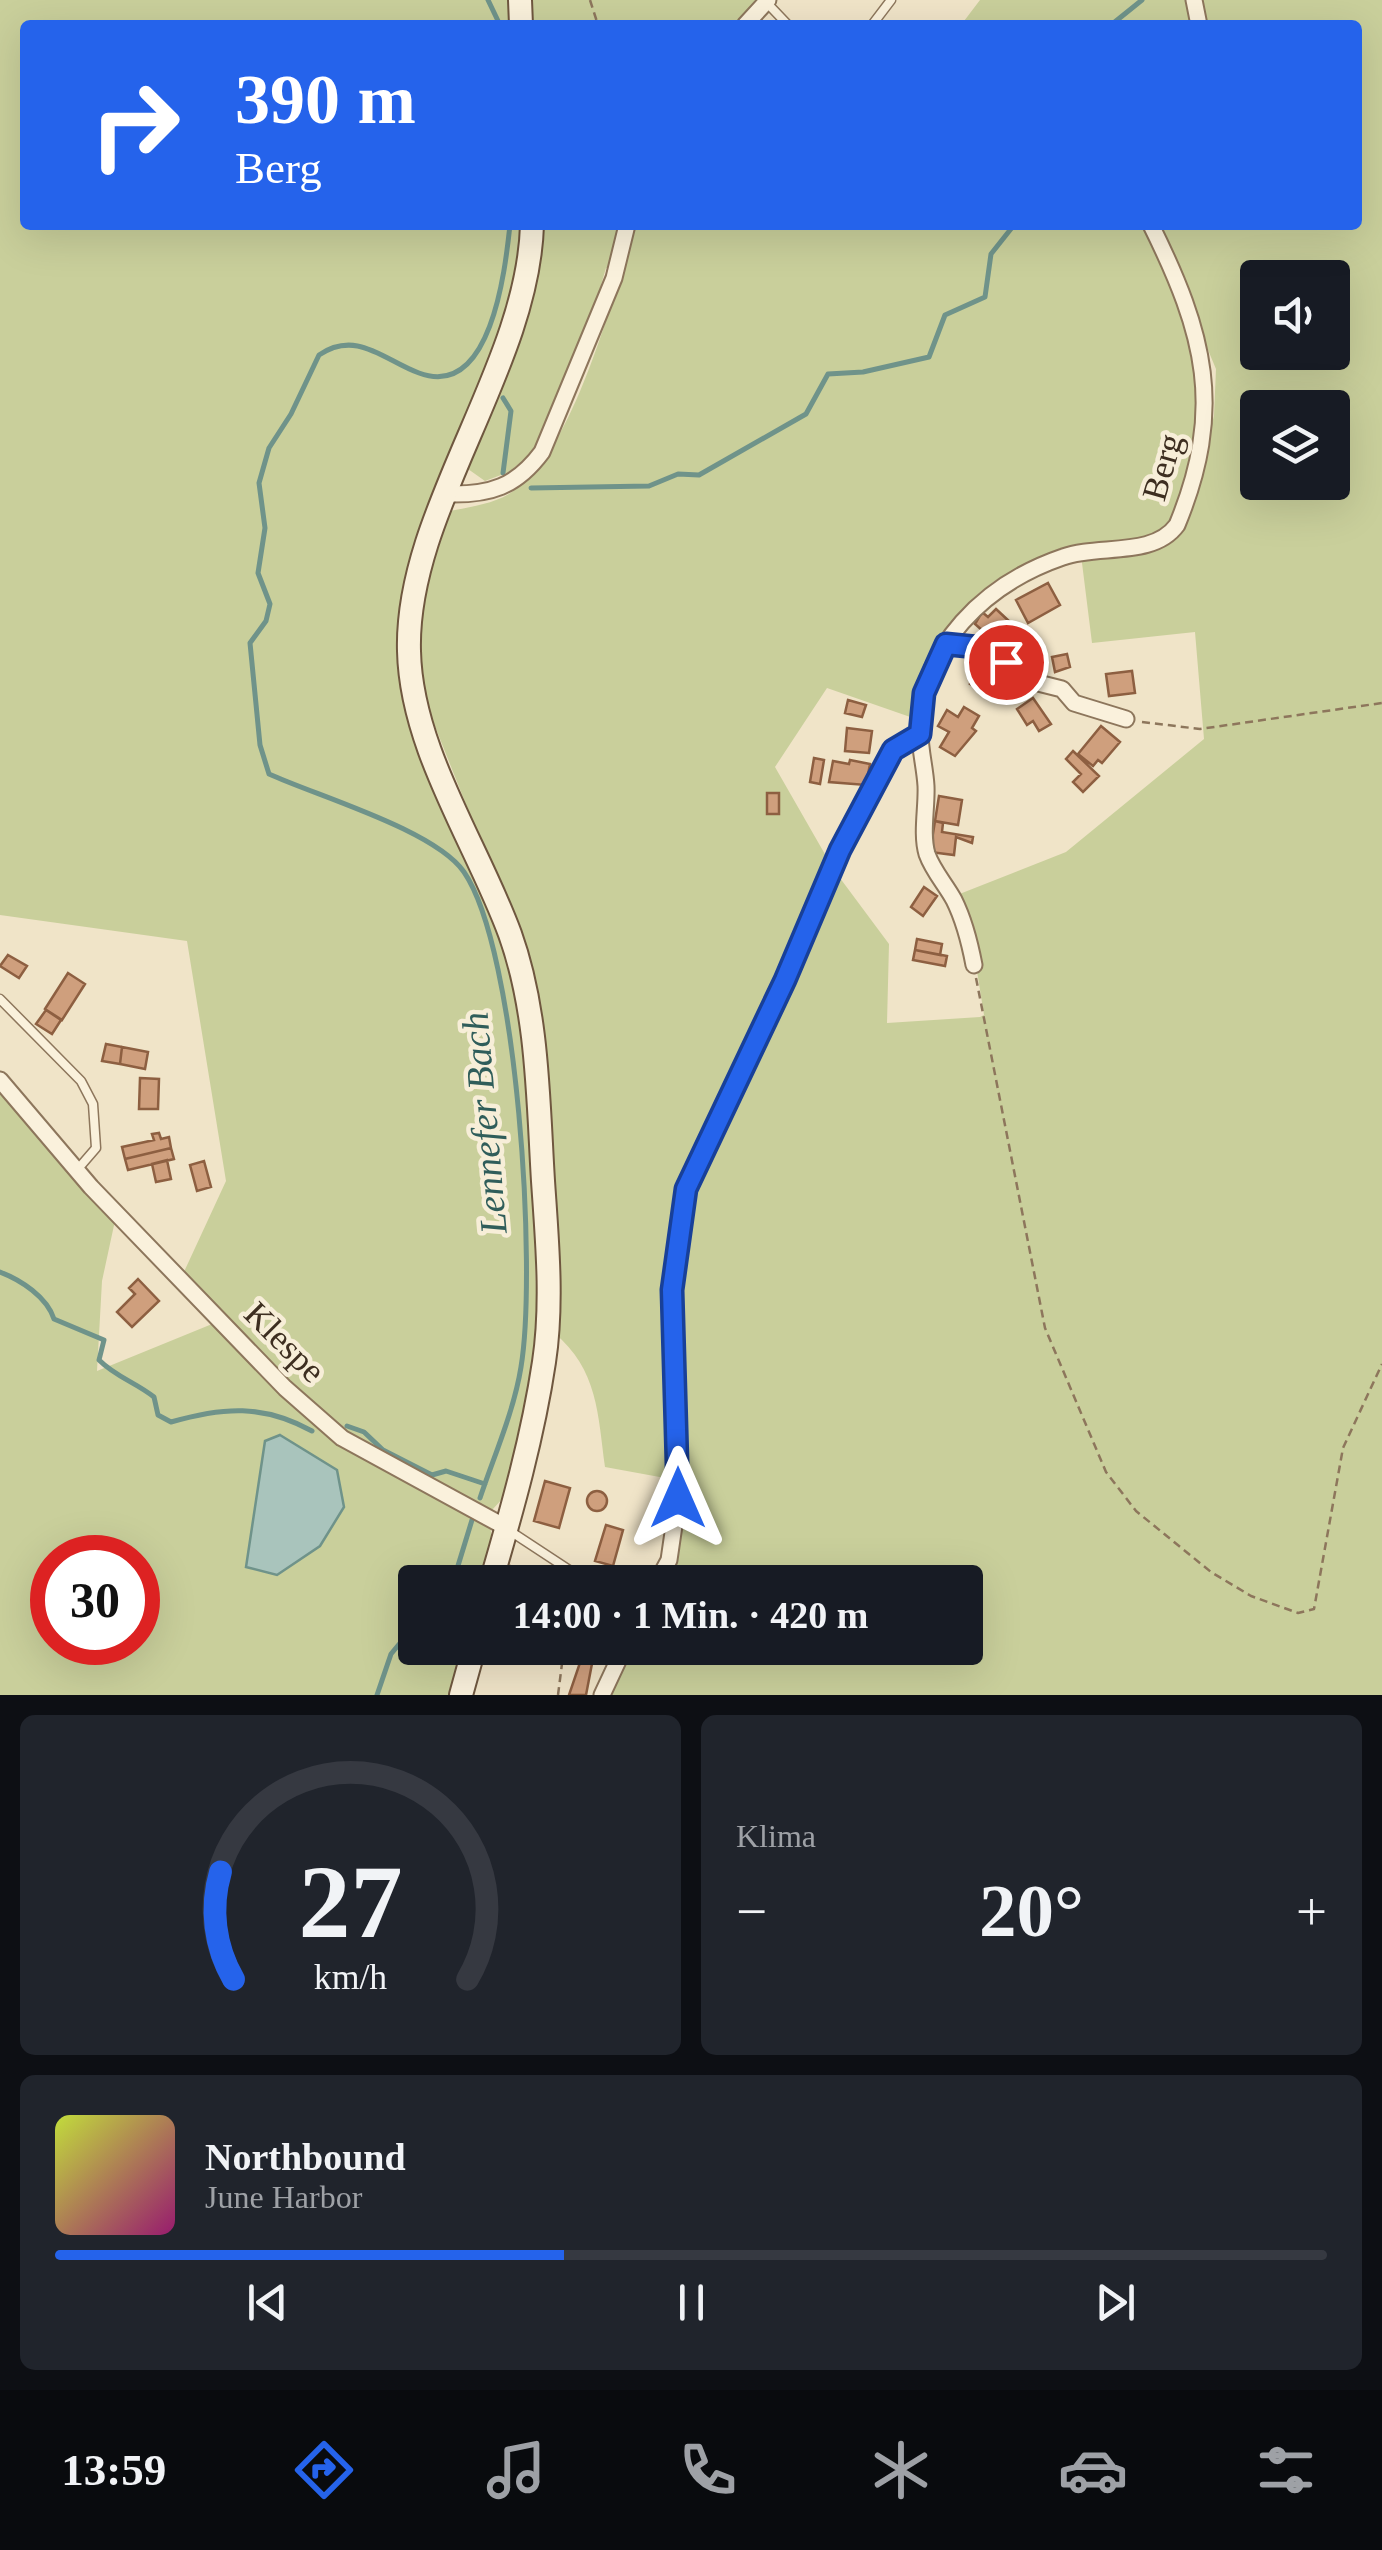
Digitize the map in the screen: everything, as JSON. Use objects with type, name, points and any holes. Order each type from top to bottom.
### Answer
[{"type":"main road","points":[[496,1565],[545,1360],[548,1291],[536,1068],[512,938],[440,772],[413,692],[409,614],[420,568],[517,305],[531,230]]},
{"type":"main road","points":[[461,1695],[469,1665]]},
{"type":"street","points":[[750,20],[767,1]]},
{"type":"street","points":[[448,494],[486,495],[530,468],[542,452],[614,278],[626,230]]},
{"type":"street","name":"Berg","points":[[974,966],[956,902],[925,847],[926,796],[920,734],[924,693],[946,644],[966,612],[1065,556],[1158,540],[1169,536],[1177,524],[1206,422],[1206,392],[1190,316],[1153,230]]},
{"type":"street","points":[[946,644],[986,648],[1022,679],[1062,689],[1074,702],[1126,719]]},
{"type":"street","points":[[666,1565],[678,1498],[672,1290],[686,1189],[785,980],[840,850],[893,750],[920,734]]},
{"type":"street","name":"Klespe","points":[[0,1080],[77,1170],[285,1388],[342,1438],[506,1528]]},
{"type":"street","points":[[602,1695],[616,1665]]},
{"type":"lane","points":[[876,20],[891,0]]},
{"type":"lane","points":[[767,1],[784,20]]},
{"type":"lane","points":[[0,999],[82,1081],[93,1104],[96,1148],[77,1170]]},
{"type":"lane","name":"Klespe","points":[[506,1528],[564,1565]]},
{"type":"path","points":[[1126,719],[1200,729],[1382,703]]},
{"type":"path","points":[[974,966],[1045,1328],[1106,1472],[1136,1511],[1211,1572],[1251,1596],[1298,1614],[1314,1609],[1343,1448],[1382,1364]]},
{"type":"path","points":[[558,1695],[562,1665]]},
{"type":"green space","points":[[0,0],[766,0],[748,20],[20,20],[20,230],[1148,230],[1176,291],[1199,370],[1193,466],[1167,532],[1063,553],[1013,571],[991,584],[972,600],[953,627],[916,719],[827,688],[775,767],[830,863],[694,1155],[674,1300],[676,1480],[605,1467],[588,1378],[569,1347],[554,1333],[519,938],[417,681],[420,607],[450,511],[509,494],[548,453],[580,393],[623,271],[606,268],[584,343],[543,444],[509,472],[485,481],[468,469],[517,339],[513,291],[471,404],[402,678],[505,951],[529,1065],[538,1355],[504,1497],[492,1510],[349,1436],[311,1407],[183,1274],[226,1181],[187,941],[0,915]]},
{"type":"green space","points":[[980,0],[1186,0],[1189,20],[965,20]]},
{"type":"green space","points":[[1190,0],[1382,0],[1382,1695],[600,1695],[616,1665],[983,1665],[983,1565],[671,1565],[676,1340],[687,1198],[834,870],[889,944],[887,1023],[980,1017],[984,1015],[973,946],[957,895],[1066,852],[1204,739],[1195,632],[1092,643],[1081,555],[1138,549],[1185,517],[1214,416],[1216,369],[1158,230],[1362,230],[1362,20],[1197,20]]},
{"type":"green space","points":[[0,1080],[116,1216],[102,1281],[97,1371],[217,1322],[303,1410],[490,1524],[492,1541],[486,1565],[398,1565],[398,1665],[459,1665],[451,1695],[0,1695]]},
{"type":"water","points":[[280,1435],[337,1470],[344,1507],[320,1546],[277,1575],[246,1567],[265,1441]]},
{"type":"building","points":[[1048,583],[1060,605],[1028,623],[1016,600]]},
{"type":"building","points":[[996,609],[1011,623],[1004,632],[1011,638],[1002,648],[975,624],[982,612],[988,617]]},
{"type":"building","points":[[1067,654],[1070,667],[1055,672],[1052,657]]},
{"type":"building","points":[[983,665],[1003,678],[990,697],[970,684]]},
{"type":"building","points":[[1132,671],[1135,693],[1109,696],[1106,674]]},
{"type":"building","points":[[1033,698],[1051,724],[1039,731],[1033,721],[1027,725],[1017,709]]},
{"type":"building","points":[[848,700],[866,705],[862,717],[845,713]]},
{"type":"building","points":[[964,707],[979,716],[972,728],[976,731],[955,756],[940,747],[949,732],[938,726],[947,710],[958,717]]},
{"type":"building","points":[[1101,726],[1120,742],[1102,763],[1098,760],[1093,766],[1078,754]]},
{"type":"building","points":[[847,728],[872,731],[869,753],[845,751]]},
{"type":"building","points":[[1073,751],[1099,776],[1083,792],[1073,782],[1081,774],[1066,759]]},
{"type":"building","points":[[814,758],[824,760],[820,784],[810,782]]},
{"type":"building","points":[[850,760],[870,764],[866,785],[829,782],[833,761],[849,764]]},
{"type":"building","points":[[767,793],[779,793],[779,814],[767,814]]},
{"type":"building","points":[[939,796],[962,800],[958,825],[935,821]]},
{"type":"building","points":[[935,821],[943,823],[942,832],[973,837],[972,843],[956,837],[954,855],[930,852]]},
{"type":"building","points":[[924,887],[937,896],[923,916],[911,907]]},
{"type":"building","points":[[917,939],[942,944],[940,955],[915,950]]},
{"type":"building","points":[[915,950],[947,956],[945,966],[913,960]]},
{"type":"building","points":[[8,955],[27,966],[19,978],[0,966]]},
{"type":"building","points":[[68,973],[85,984],[62,1020],[45,1009]]},
{"type":"building","points":[[46,1010],[61,1020],[52,1034],[36,1024]]},
{"type":"building","points":[[106,1044],[122,1047],[120,1064],[102,1061]]},
{"type":"building","points":[[122,1047],[148,1052],[145,1069],[120,1064]]},
{"type":"building","points":[[140,1078],[159,1079],[158,1109],[139,1109]]},
{"type":"building","points":[[159,1133],[161,1139],[169,1137],[171,1148],[125,1159],[122,1147],[154,1140],[152,1134]]},
{"type":"building","points":[[171,1148],[174,1159],[128,1170],[125,1159]]},
{"type":"building","points":[[167,1160],[171,1179],[156,1182],[152,1164]]},
{"type":"building","points":[[204,1161],[211,1187],[197,1191],[190,1165]]},
{"type":"building","points":[[138,1279],[159,1301],[132,1327],[117,1312],[135,1294],[129,1288]]},
{"type":"building","points":[[545,1481],[570,1488],[559,1528],[534,1521]]},
{"type":"building","points":[[593,1491],[601,1491],[607,1501],[601,1511],[593,1511],[587,1505],[587,1497]]},
{"type":"building","points":[[606,1525],[623,1530],[613,1565],[595,1561]]},
{"type":"building","points":[[579,1665],[592,1665],[586,1695],[569,1695]]},
{"type":"waterway","name":"Lennefer Bach","points":[[488,0],[498,20]]},
{"type":"waterway","points":[[1117,20],[1142,0]]},
{"type":"waterway","name":"Lennefer Bach","points":[[480,1498],[518,1384],[526,1260],[519,1113],[510,1038],[483,912],[464,872],[428,842],[269,774],[260,745],[250,643],[266,621],[270,604],[258,573],[265,528],[259,483],[269,448],[291,414],[319,355],[333,348],[358,346],[419,373],[443,376],[463,368],[490,326],[509,230]]},
{"type":"waterway","points":[[531,488],[649,486],[678,474],[699,475],[806,414],[828,374],[863,372],[929,357],[945,315],[985,297],[991,254],[1010,230]]},
{"type":"waterway","points":[[503,398],[511,411],[503,473]]},
{"type":"waterway","points":[[0,1272],[32,1290],[54,1319],[104,1340],[99,1360],[154,1397],[158,1415],[171,1422],[208,1413],[260,1412],[312,1431]]},
{"type":"waterway","points":[[347,1426],[364,1432],[383,1450],[432,1475],[446,1471],[485,1484]]},
{"type":"waterway","name":"Lennefer Bach","points":[[458,1565],[472,1520]]},
{"type":"waterway","name":"Lennefer Bach","points":[[377,1695],[391,1654],[398,1646]]},
{"type":"route","points":[[678,1498],[672,1290],[682,1242],[686,1189],[785,980],[840,850],[893,750],[920,734],[924,693],[946,644],[970,643],[986,648],[1006,662]]}]
